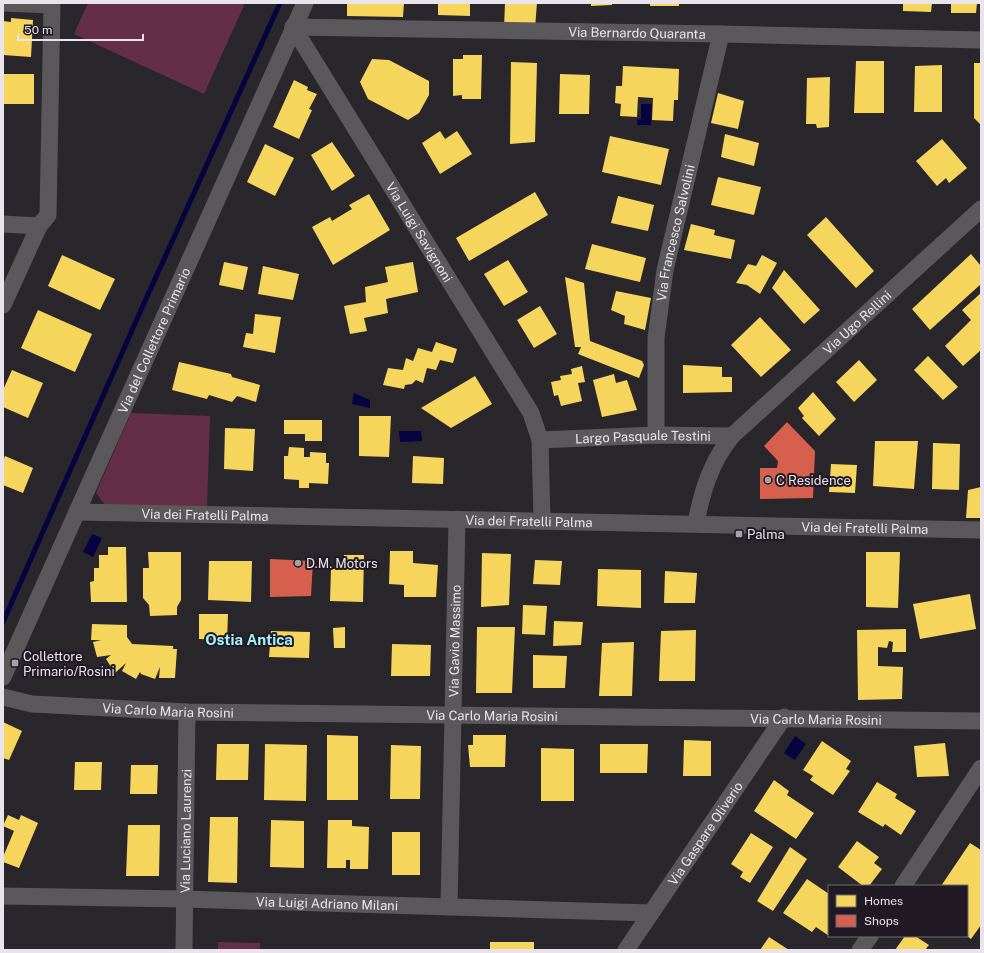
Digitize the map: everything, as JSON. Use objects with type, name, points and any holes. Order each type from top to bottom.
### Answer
[{"type":"street","points":[[3,3],[52,4],[48,215],[39,226],[3,305]]},
{"type":"street","name":"Via del Collettore Primario","points":[[3,677],[305,3]]},
{"type":"street","name":"Via Bernardo Quaranta","points":[[294,27],[981,40]]},
{"type":"street","name":"Via Luigi Savignoni","points":[[294,27],[531,413],[540,440]]},
{"type":"street","name":"Via Francesco Salvolini","points":[[656,435],[656,338],[665,270],[721,34]]},
{"type":"street","name":"Via Ugo Rellini","points":[[732,436],[981,209]]},
{"type":"street","points":[[3,224],[39,226]]},
{"type":"street","name":"Largo Pasquale Testini","points":[[540,440],[656,435],[732,436]]},
{"type":"street","name":"Largo Pasquale Testini","points":[[696,523],[704,487],[718,456],[732,436]]},
{"type":"street","points":[[540,440],[542,521]]},
{"type":"street","name":"Via dei Fratelli Palma","points":[[76,512],[696,523],[981,530]]},
{"type":"street","name":"Via Gavio Massimo","points":[[449,906],[457,519]]},
{"type":"street","name":"Via Carlo Maria Rosini","points":[[3,697],[32,704],[187,712],[784,717],[981,721]]},
{"type":"street","name":"Via Luciano Laurenzi","points":[[184,950],[187,712]]},
{"type":"street","name":"Via Gaspare Oliverio","points":[[626,950],[784,717]]},
{"type":"street","points":[[904,885],[976,789],[981,768]]},
{"type":"street","name":"Via Luigi Adriano Milani","points":[[3,896],[184,899],[651,912]]},
{"type":"street","points":[[860,950],[869,937]]},
{"type":"shaded area","points":[[88,3],[245,3],[204,94],[74,34]]},
{"type":"shaded area","points":[[641,104],[652,104],[651,125],[637,125],[637,119],[641,119]]},
{"type":"shaded area","points":[[354,393],[370,400],[370,408],[352,404]]},
{"type":"shaded area","points":[[131,413],[210,416],[207,508],[105,505],[96,493]]},
{"type":"shaded area","points":[[399,431],[421,431],[422,441],[400,442]]},
{"type":"shaded area","points":[[92,534],[102,538],[93,557],[83,552]]},
{"type":"shaded area","points":[[795,736],[806,744],[795,760],[784,753]]},
{"type":"shaded area","points":[[218,942],[260,943],[260,950],[218,950]]},
{"type":"building: Homes","points":[[347,3],[404,3],[403,17],[347,16]]},
{"type":"building: Homes","points":[[438,3],[470,3],[470,16],[438,15]]},
{"type":"building: Homes","points":[[505,3],[537,3],[535,28],[504,28]]},
{"type":"building: Homes","points":[[591,3],[612,3],[612,5],[591,6]]},
{"type":"building: Homes","points":[[650,3],[679,3],[679,6],[650,6]]},
{"type":"building: Homes","points":[[903,3],[932,3],[931,12],[903,11]]},
{"type":"building: Homes","points":[[951,3],[977,3],[976,13],[951,13]]},
{"type":"building: Homes","points":[[11,18],[33,20],[31,57],[3,55],[3,21],[11,22]]},
{"type":"building: Homes","points":[[463,55],[482,55],[481,99],[462,99],[462,95],[453,96],[453,59],[463,59]]},
{"type":"building: Homes","points":[[372,59],[389,60],[429,81],[429,95],[419,113],[408,120],[368,99],[360,82]]},
{"type":"building: Homes","points":[[856,61],[884,61],[884,113],[854,113]]},
{"type":"building: Homes","points":[[511,62],[537,63],[535,142],[510,144]]},
{"type":"building: Homes","points":[[974,63],[981,63],[981,125],[974,118]]},
{"type":"building: Homes","points":[[942,65],[942,112],[914,112],[915,66]]},
{"type":"building: Homes","points":[[623,66],[679,69],[678,100],[674,100],[673,121],[652,120],[653,98],[638,97],[637,117],[620,116],[621,104],[615,103],[616,86],[622,86]]},
{"type":"building: Homes","points":[[3,74],[34,74],[34,104],[3,104]]},
{"type":"building: Homes","points":[[560,74],[590,75],[589,114],[559,114]]},
{"type":"building: Homes","points":[[830,77],[829,127],[817,128],[816,124],[806,124],[807,78]]},
{"type":"building: Homes","points":[[294,80],[308,87],[307,90],[317,94],[309,109],[312,110],[299,139],[273,127]]},
{"type":"building: Homes","points":[[718,93],[744,101],[738,129],[711,123]]},
{"type":"building: Homes","points":[[440,131],[445,139],[457,131],[472,154],[440,174],[422,143]]},
{"type":"building: Homes","points":[[725,134],[759,143],[754,166],[721,157]]},
{"type":"building: Homes","points":[[610,136],[669,149],[661,185],[602,172]]},
{"type":"building: Homes","points":[[942,139],[967,168],[949,183],[946,178],[937,186],[916,161]]},
{"type":"building: Homes","points":[[332,142],[355,176],[332,191],[311,155]]},
{"type":"building: Homes","points":[[265,144],[294,158],[275,196],[247,182]]},
{"type":"building: Homes","points":[[718,177],[761,187],[754,215],[711,205]]},
{"type":"building: Homes","points":[[535,192],[548,215],[469,261],[456,238]]},
{"type":"building: Homes","points":[[369,194],[390,230],[333,265],[312,227],[330,217],[332,221],[352,209],[349,205]]},
{"type":"building: Homes","points":[[618,196],[654,205],[648,231],[611,223]]},
{"type":"building: Homes","points":[[826,217],[874,271],[856,288],[807,235]]},
{"type":"building: Homes","points":[[691,224],[715,230],[714,235],[735,240],[731,259],[684,250]]},
{"type":"building: Homes","points":[[592,244],[646,258],[640,282],[585,269]]},
{"type":"building: Homes","points":[[971,254],[981,266],[981,284],[930,330],[912,309]]},
{"type":"building: Homes","points":[[62,255],[115,279],[100,310],[48,286]]},
{"type":"building: Homes","points":[[762,255],[777,263],[760,294],[747,285],[736,283],[748,264],[756,266]]},
{"type":"building: Homes","points":[[508,260],[528,292],[504,306],[484,274]]},
{"type":"building: Homes","points":[[224,262],[248,267],[243,290],[219,285]]},
{"type":"building: Homes","points":[[413,262],[418,292],[386,299],[388,313],[364,318],[367,331],[350,334],[344,306],[366,302],[365,287],[388,282],[385,267]]},
{"type":"building: Homes","points":[[263,266],[299,274],[293,300],[258,294]]},
{"type":"building: Homes","points":[[784,270],[820,310],[804,324],[772,288]]},
{"type":"building: Homes","points":[[565,277],[584,283],[590,341],[642,361],[644,365],[639,378],[578,354],[581,347],[575,347]]},
{"type":"building: Homes","points":[[616,291],[651,298],[645,330],[624,324],[625,316],[611,310]]},
{"type":"building: Homes","points":[[981,293],[981,350],[963,366],[945,346],[971,320],[962,310]]},
{"type":"building: Homes","points":[[540,306],[557,334],[534,348],[517,320]]},
{"type":"building: Homes","points":[[38,310],[92,334],[75,372],[21,348]]},
{"type":"building: Homes","points":[[255,314],[281,317],[275,353],[243,347],[246,333],[253,334]]},
{"type":"building: Homes","points":[[760,317],[791,350],[761,377],[731,345]]},
{"type":"building: Homes","points":[[436,342],[457,349],[453,363],[440,360],[436,370],[427,368],[423,383],[416,380],[412,384],[405,385],[404,389],[383,385],[388,368],[403,370],[406,358],[413,361],[418,348],[432,352]]},
{"type":"building: Homes","points":[[928,356],[958,387],[943,400],[914,370]]},
{"type":"building: Homes","points":[[859,360],[877,380],[854,402],[836,382]]},
{"type":"building: Homes","points":[[179,362],[231,374],[232,377],[260,385],[256,402],[237,396],[232,402],[209,395],[207,399],[172,390]]},
{"type":"building: Homes","points":[[683,365],[722,367],[722,377],[732,377],[732,392],[683,393]]},
{"type":"building: Homes","points":[[582,366],[585,382],[578,383],[582,401],[561,406],[558,395],[554,396],[551,382],[561,380],[560,376],[572,374],[571,369]]},
{"type":"building: Homes","points":[[12,370],[43,383],[28,418],[3,407],[3,390]]},
{"type":"building: Homes","points":[[614,374],[616,383],[627,380],[637,410],[602,417],[593,380]]},
{"type":"building: Homes","points":[[475,376],[492,404],[451,428],[421,408]]},
{"type":"building: Homes","points":[[813,392],[836,419],[819,436],[802,418],[804,416],[798,408]]},
{"type":"building: Homes","points":[[359,416],[391,416],[389,457],[359,456]]},
{"type":"building: Homes","points":[[284,420],[322,420],[322,441],[305,441],[305,434],[284,434]]},
{"type":"building: Homes","points":[[225,428],[255,429],[253,471],[224,469]]},
{"type":"building: Homes","points":[[875,441],[918,441],[914,489],[873,486]]},
{"type":"building: Homes","points":[[933,443],[960,444],[959,490],[932,489]]},
{"type":"building: Homes","points":[[289,447],[304,448],[304,457],[310,457],[310,452],[326,453],[326,463],[329,463],[328,484],[309,483],[309,488],[299,488],[299,480],[284,479],[284,456],[288,456]]},
{"type":"building: Homes","points":[[5,456],[33,468],[23,493],[3,485],[3,461]]},
{"type":"building: Homes","points":[[413,456],[444,458],[443,484],[412,483]]},
{"type":"building: Homes","points":[[831,464],[857,465],[855,493],[829,492]]},
{"type":"building: Homes","points":[[981,487],[981,518],[966,518],[968,490]]},
{"type":"building: Homes","points":[[108,547],[126,547],[127,602],[91,602],[90,582],[94,581],[94,568],[99,568],[99,555],[108,555]]},
{"type":"building: Homes","points":[[390,551],[413,551],[413,563],[438,565],[436,597],[404,597],[404,585],[389,584]]},
{"type":"building: Homes","points":[[148,552],[181,552],[181,600],[177,607],[177,615],[150,616],[149,605],[143,598],[143,568],[149,568]]},
{"type":"building: Homes","points":[[866,552],[900,552],[898,608],[866,607]]},
{"type":"building: Homes","points":[[482,553],[511,554],[509,605],[481,607]]},
{"type":"building: Homes","points":[[344,555],[364,555],[363,602],[330,601],[331,569],[343,569]]},
{"type":"building: Homes","points":[[535,560],[562,561],[560,585],[533,584]]},
{"type":"building: Homes","points":[[209,561],[252,561],[251,602],[208,600]]},
{"type":"building: Homes","points":[[598,569],[641,570],[641,608],[597,606]]},
{"type":"building: Homes","points":[[665,571],[697,573],[695,603],[664,603]]},
{"type":"building: Homes","points":[[970,594],[976,629],[920,639],[913,604]]},
{"type":"building: Homes","points":[[523,605],[547,606],[545,635],[522,634]]},
{"type":"building: Homes","points":[[199,614],[228,614],[227,640],[199,639]]},
{"type":"building: Homes","points":[[554,621],[583,622],[581,645],[553,646]]},
{"type":"building: Homes","points":[[92,624],[127,625],[127,637],[132,644],[173,646],[173,649],[177,649],[175,678],[159,678],[160,667],[155,679],[141,674],[140,672],[136,679],[122,671],[126,663],[115,673],[106,659],[111,655],[97,657],[93,642],[101,640],[91,640]]},
{"type":"building: Homes","points":[[345,627],[345,648],[334,648],[333,628]]},
{"type":"building: Homes","points":[[477,627],[515,627],[512,693],[476,693]]},
{"type":"building: Homes","points":[[906,629],[906,652],[892,652],[893,642],[889,641],[887,648],[878,647],[878,666],[903,667],[902,699],[858,700],[857,630]]},
{"type":"building: Homes","points":[[696,630],[695,681],[659,681],[661,631]]},
{"type":"building: Homes","points":[[271,631],[310,632],[309,658],[269,657]]},
{"type":"building: Homes","points":[[634,642],[632,696],[599,696],[602,643]]},
{"type":"building: Homes","points":[[392,644],[431,645],[430,676],[391,676]]},
{"type":"building: Homes","points":[[533,655],[567,656],[565,688],[533,688]]},
{"type":"building: Homes","points":[[3,722],[22,731],[9,760],[3,758]]},
{"type":"building: Homes","points":[[327,735],[358,736],[358,800],[327,800]]},
{"type":"building: Homes","points":[[473,735],[506,735],[505,767],[470,767],[468,745],[473,745]]},
{"type":"building: Homes","points":[[684,740],[711,741],[711,776],[683,776]]},
{"type":"building: Homes","points":[[822,741],[851,761],[846,769],[850,771],[833,795],[810,780],[813,776],[803,770]]},
{"type":"building: Homes","points":[[945,743],[949,776],[917,777],[914,746]]},
{"type":"building: Homes","points":[[217,744],[249,744],[248,780],[216,780]]},
{"type":"building: Homes","points":[[265,744],[307,745],[306,801],[264,800]]},
{"type":"building: Homes","points":[[600,744],[648,744],[647,773],[600,773]]},
{"type":"building: Homes","points":[[391,745],[421,746],[420,799],[390,799]]},
{"type":"building: Homes","points":[[541,748],[574,749],[574,801],[541,801]]},
{"type":"building: Homes","points":[[75,762],[102,762],[101,790],[74,790]]},
{"type":"building: Homes","points":[[131,765],[158,765],[157,794],[130,794]]},
{"type":"building: Homes","points":[[774,780],[789,791],[787,795],[814,813],[796,839],[754,811]]},
{"type":"building: Homes","points":[[877,782],[897,794],[895,798],[916,811],[901,835],[885,824],[883,827],[858,812]]},
{"type":"building: Homes","points":[[8,815],[19,820],[21,815],[38,823],[19,868],[3,862],[3,857],[14,831],[3,826]]},
{"type":"building: Homes","points":[[210,817],[238,817],[237,883],[208,882]]},
{"type":"building: Homes","points":[[271,820],[304,821],[304,868],[270,867]]},
{"type":"building: Homes","points":[[328,820],[352,820],[352,826],[369,827],[368,869],[350,869],[350,860],[346,860],[346,868],[327,868]]},
{"type":"building: Homes","points":[[128,825],[160,825],[159,876],[126,876]]},
{"type":"building: Homes","points":[[392,832],[420,832],[420,875],[392,875]]},
{"type":"building: Homes","points":[[751,833],[773,847],[750,883],[740,877],[743,872],[731,864]]},
{"type":"building: Homes","points":[[857,841],[879,857],[874,863],[882,869],[870,885],[862,885],[838,867]]},
{"type":"building: Homes","points":[[970,843],[981,850],[981,925],[971,939],[968,937],[968,885],[942,885]]},
{"type":"building: Homes","points":[[790,847],[807,859],[773,911],[757,901]]},
{"type":"building: Homes","points":[[807,879],[828,893],[828,935],[816,927],[812,932],[783,913]]},
{"type":"building: Homes","points":[[769,937],[789,950],[760,950]]},
{"type":"building: Homes","points":[[904,937],[917,937],[929,945],[925,950],[895,950]]},
{"type":"building: Homes","points":[[490,942],[534,942],[534,950],[490,950]]},
{"type":"building: Shops","points":[[787,422],[815,451],[813,498],[760,499],[760,468],[777,468],[778,461],[764,446]]},
{"type":"building: Shops","points":[[270,559],[313,561],[311,596],[270,597]]},
{"type":"waterway","points":[[3,622],[141,310],[280,3]]},
{"type":"place","name":"C Residence","points":[[768,480]]},
{"type":"place","name":"Palma","points":[[739,534]]},
{"type":"place","name":"D.M. Motors","points":[[298,563]]},
{"type":"place","name":"Collettore Primario/Rosini","points":[[15,663]]},
{"type":"district","name":"Ostia Antica","points":[[249,639]]}]
